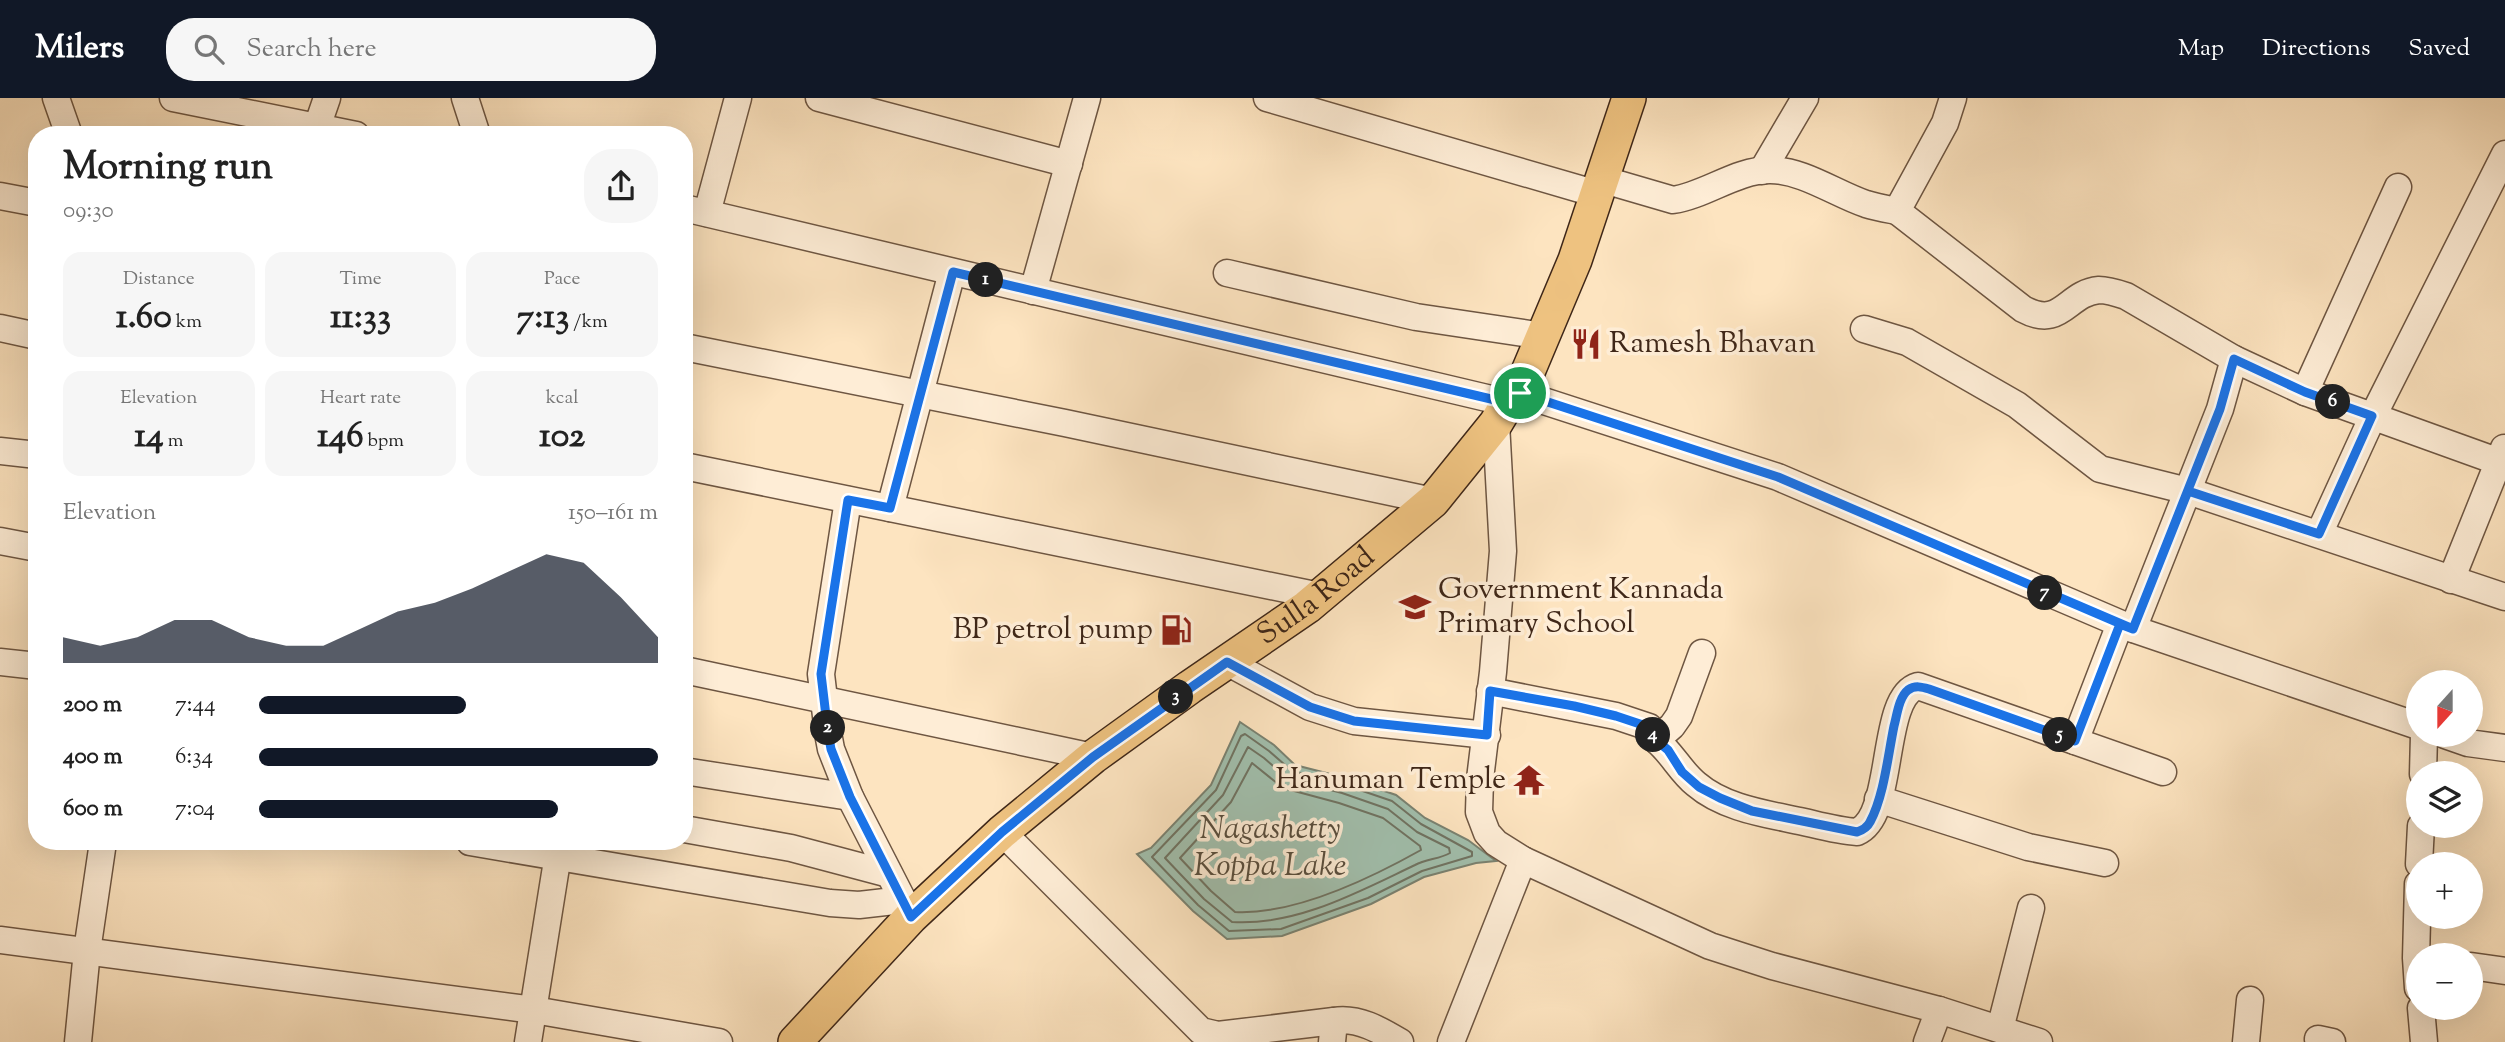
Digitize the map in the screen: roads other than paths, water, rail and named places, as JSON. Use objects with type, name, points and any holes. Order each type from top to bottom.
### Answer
[{"type":"main road","name":"Sulla Road","points":[[795,1042],[907,908],[1093,757],[1320,596],[1433,501],[1508,406],[1543,336],[1575,260],[1629,98]]},
{"type":"street","points":[[56,98],[66,126]]},
{"type":"street","points":[[173,98],[312,126]]},
{"type":"street","points":[[317,126],[327,98]]},
{"type":"street","points":[[466,98],[474,126]]},
{"type":"street","points":[[738,98],[695,211],[1508,406],[1778,477],[2126,626],[2406,722]]},
{"type":"street","points":[[819,98],[1069,164]]},
{"type":"street","points":[[1033,291],[1087,98]]},
{"type":"street","points":[[1267,98],[1599,187],[1673,200],[1751,173],[1784,172],[1867,204],[1897,211],[2023,309],[2036,316],[2056,314],[2090,292],[2110,291],[2126,296],[2234,359],[2305,392],[2503,458],[2451,580]]},
{"type":"street","points":[[1762,171],[1805,98]]},
{"type":"street","points":[[1897,211],[1945,123],[1953,98]]},
{"type":"street","points":[[2319,534],[2372,416],[2505,155]]},
{"type":"street","points":[[2305,392],[2398,187]]},
{"type":"street","points":[[0,196],[28,201]]},
{"type":"street","points":[[890,508],[953,272]]},
{"type":"street","points":[[1227,273],[1416,317],[1543,336]]},
{"type":"street","points":[[0,328],[28,327]]},
{"type":"street","points":[[1864,329],[1907,342],[2017,405],[2100,469],[2188,491],[2505,597]]},
{"type":"street","points":[[693,349],[1433,501]]},
{"type":"street","points":[[2075,741],[2188,491],[2220,409],[2234,359]]},
{"type":"street","points":[[1508,406],[1503,551],[1479,812],[1488,833],[1496,843],[1524,860],[1710,946],[1772,966],[1939,1010],[2039,1042]]},
{"type":"street","points":[[0,451],[28,454]]},
{"type":"street","points":[[693,468],[1320,596]]},
{"type":"street","points":[[848,500],[821,674],[831,749],[850,797],[907,908]]},
{"type":"street","points":[[0,541],[28,546]]},
{"type":"street","points":[[1656,740],[1679,716],[1702,653]]},
{"type":"street","points":[[0,662],[28,665]]},
{"type":"street","points":[[1227,662],[1310,707],[1354,721],[1487,735]]},
{"type":"street","points":[[693,672],[1093,757]]},
{"type":"street","points":[[1490,691],[1616,716],[1649,727],[1682,772],[1699,787],[1720,798],[1752,811],[1857,832],[1865,829],[1870,822],[1878,799],[1898,709],[1904,694],[1910,688],[1918,686],[2164,772]]},
{"type":"street","points":[[693,772],[850,797]]},
{"type":"street","points":[[1878,799],[2028,847],[2105,863]]},
{"type":"street","points":[[693,831],[791,848],[889,874]]},
{"type":"street","points":[[1002,832],[1201,1031],[1218,1035],[1333,1032],[1345,1020],[1360,1022],[1400,1042]]},
{"type":"street","points":[[78,1042],[87,951],[102,850]]},
{"type":"street","points":[[528,1042],[558,850]]},
{"type":"street","points":[[563,850],[830,903],[907,908]]},
{"type":"street","points":[[1451,1042],[1524,860]]},
{"type":"street","points":[[2000,1029],[2031,908]]},
{"type":"street","points":[[0,940],[534,1010],[719,1042]]},
{"type":"street","points":[[2483,968],[2505,971]]},
{"type":"street","points":[[2246,1042],[2250,1000]]},
{"type":"street","points":[[1927,1042],[1939,1010]]},
{"type":"street","points":[[2422,1020],[2424,1042]]},
{"type":"water","name":"Nagashetty Koppa Lake","points":[[1240,722],[1274,745],[1295,765],[1396,795],[1425,818],[1468,840],[1496,861],[1476,863],[1424,877],[1371,904],[1282,936],[1227,939],[1193,911],[1137,854],[1151,848],[1211,785]]},
{"type":"place","name":"Ramesh Bhavan","points":[[1586,344]]},
{"type":"place","name":"Government Kannada Primary School","points":[[1415,607]]},
{"type":"place","name":"BP petrol pump","points":[[1176,630]]},
{"type":"place","name":"Hanuman Temple","points":[[1529,780]]}]
